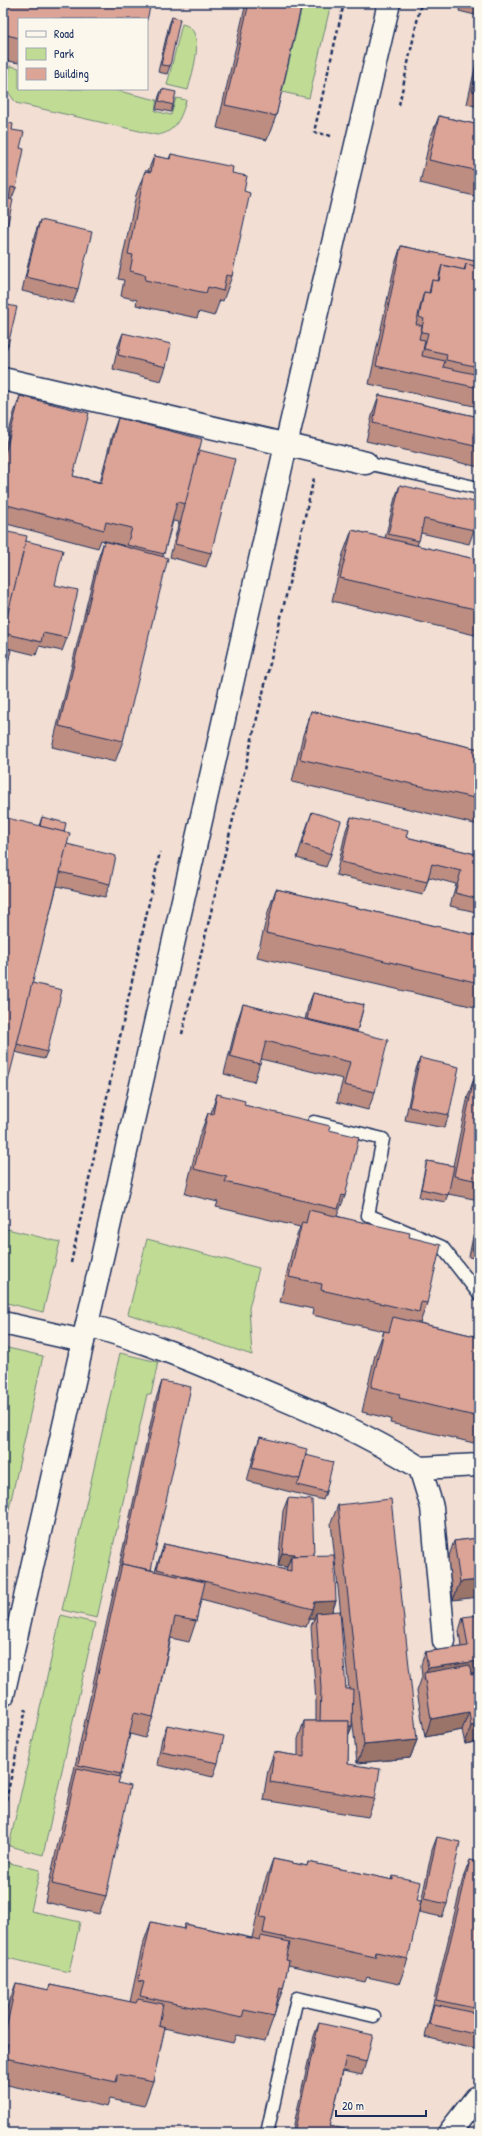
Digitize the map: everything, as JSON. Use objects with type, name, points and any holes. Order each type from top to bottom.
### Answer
[{"type":"street","points":[[3,1695],[286,445],[389,3]]},
{"type":"street","points":[[3,379],[286,445],[366,462]]},
{"type":"street","points":[[3,1323],[131,1337],[314,1412],[386,1447],[420,1468],[479,1465]]},
{"type":"street","points":[[420,1468],[432,1507],[444,1641]]},
{"type":"street","points":[[449,2133],[476,2098],[479,2098]]},
{"type":"lane","points":[[366,462],[479,488]]},
{"type":"lane","points":[[303,1120],[384,1139],[368,1215],[442,1247],[479,1294]]},
{"type":"lane","points":[[267,2133],[297,1998],[374,2016]]},
{"type":"path","points":[[314,132],[344,3]]},
{"type":"path","points":[[399,105],[421,3]]},
{"type":"path","points":[[71,1265],[160,852]]},
{"type":"green space","points":[[303,3],[331,3],[309,98],[282,92]]},
{"type":"green space","points":[[182,24],[190,28],[194,34],[196,43],[195,63],[188,90],[167,85]]},
{"type":"green space","points":[[10,66],[18,68],[18,90],[114,90],[157,100],[155,111],[171,115],[176,98],[186,100],[180,118],[173,128],[163,134],[157,135],[16,103],[7,90]]},
{"type":"green space","points":[[3,1228],[60,1242],[43,1312],[3,1302]]},
{"type":"green space","points":[[147,1239],[259,1268],[249,1308],[252,1355],[128,1314]]},
{"type":"green space","points":[[3,1347],[43,1356],[3,1536]]},
{"type":"green space","points":[[120,1353],[158,1362],[151,1395],[147,1394],[97,1618],[62,1610]]},
{"type":"green space","points":[[61,1615],[95,1623],[43,1855],[9,1846]]},
{"type":"green space","points":[[5,1862],[40,1870],[31,1911],[80,1922],[69,1972],[3,1957],[3,1873]]},
{"type":"building","points":[[3,3],[151,3],[147,18],[18,18],[18,38],[3,34]]},
{"type":"building","points":[[249,3],[302,3],[276,116],[225,105]]},
{"type":"building","points":[[172,17],[180,19],[170,66],[161,65]]},
{"type":"building","points":[[479,59],[479,92],[472,91]]},
{"type":"building","points":[[162,89],[176,92],[173,105],[159,101]]},
{"type":"building","points":[[439,116],[479,125],[479,171],[429,160]]},
{"type":"building","points":[[3,122],[13,124],[12,130],[24,132],[20,148],[24,149],[16,188],[11,187],[9,199],[13,200],[5,236],[3,235]]},
{"type":"building","points":[[171,154],[233,167],[232,173],[247,176],[244,191],[250,193],[232,276],[226,275],[223,291],[208,287],[206,293],[145,280],[146,275],[130,271],[133,255],[128,254],[145,171],[151,172],[154,156],[170,159]]},
{"type":"building","points":[[40,220],[92,232],[78,289],[26,277]]},
{"type":"building","points":[[401,246],[479,262],[479,267],[466,264],[464,270],[442,265],[438,281],[432,280],[429,293],[424,292],[416,324],[422,326],[419,339],[425,340],[422,356],[445,361],[443,367],[479,375],[479,388],[376,366]]},
{"type":"building","points":[[466,264],[479,267],[479,367],[446,360],[447,354],[424,349],[428,333],[421,332],[424,319],[419,317],[424,292],[430,293],[432,280],[439,281],[442,265],[465,270]]},
{"type":"building","points":[[3,304],[17,307],[8,345],[3,343]]},
{"type":"building","points":[[123,333],[171,344],[166,367],[118,355]]},
{"type":"building","points":[[379,395],[479,417],[479,447],[373,423]]},
{"type":"building","points":[[20,396],[89,413],[73,476],[101,483],[118,418],[202,439],[186,504],[177,502],[164,554],[127,545],[132,528],[106,522],[104,530],[3,504],[3,458]]},
{"type":"building","points":[[199,450],[235,459],[211,553],[175,544]]},
{"type":"building","points":[[400,485],[479,503],[474,530],[424,519],[419,541],[388,534]]},
{"type":"building","points":[[352,530],[479,560],[479,610],[340,578]]},
{"type":"building","points":[[3,531],[27,536],[5,628],[3,628]]},
{"type":"building","points":[[26,541],[63,550],[55,585],[78,590],[67,638],[43,633],[41,642],[3,633]]},
{"type":"building","points":[[104,541],[168,558],[123,741],[59,726]]},
{"type":"building","points":[[3,648],[11,650],[3,685]]},
{"type":"building","points":[[311,711],[479,749],[479,799],[300,759]]},
{"type":"building","points":[[312,812],[341,821],[331,854],[302,844]]},
{"type":"building","points":[[3,817],[70,833],[3,1101]]},
{"type":"building","points":[[42,817],[66,823],[64,832],[40,826]]},
{"type":"building","points":[[351,817],[408,830],[406,837],[479,855],[479,899],[455,893],[461,871],[432,864],[427,882],[341,862]]},
{"type":"building","points":[[67,844],[116,856],[110,884],[60,872]]},
{"type":"building","points":[[276,889],[479,936],[479,983],[266,933]]},
{"type":"building","points":[[32,983],[62,990],[47,1052],[17,1044]]},
{"type":"building","points":[[313,993],[364,1005],[357,1031],[307,1019]]},
{"type":"building","points":[[243,1004],[388,1040],[375,1092],[344,1085],[350,1062],[266,1041],[260,1064],[230,1056]]},
{"type":"building","points":[[420,1058],[459,1067],[449,1115],[409,1107]]},
{"type":"building","points":[[474,1078],[479,1079],[479,1181],[454,1176]]},
{"type":"building","points":[[217,1094],[245,1101],[244,1105],[330,1126],[329,1130],[359,1137],[345,1196],[342,1195],[338,1209],[225,1182],[227,1177],[194,1169],[208,1113],[213,1114]]},
{"type":"building","points":[[427,1161],[454,1166],[448,1195],[421,1189]]},
{"type":"building","points":[[309,1210],[410,1233],[409,1237],[441,1245],[427,1303],[421,1302],[419,1312],[321,1290],[322,1284],[289,1277],[302,1222],[306,1223]]},
{"type":"building","points":[[477,1224],[479,1224],[479,1251],[472,1250]]},
{"type":"building","points":[[393,1317],[479,1337],[479,1417],[399,1398],[400,1394],[371,1387],[384,1331],[389,1332]]},
{"type":"building","points":[[162,1381],[191,1387],[151,1570],[122,1564],[121,1567]]},
{"type":"building","points":[[260,1437],[307,1449],[300,1479],[252,1468]]},
{"type":"building","points":[[306,1455],[333,1462],[326,1492],[297,1485]]},
{"type":"building","points":[[288,1498],[312,1500],[314,1555],[294,1556],[294,1554],[282,1553]]},
{"type":"building","points":[[391,1499],[417,1740],[364,1745],[338,1505]]},
{"type":"building","points":[[479,1538],[479,1580],[460,1582],[454,1541]]},
{"type":"building","points":[[164,1544],[291,1571],[291,1556],[334,1555],[336,1601],[315,1602],[313,1609],[157,1569]]},
{"type":"building","points":[[122,1564],[205,1582],[196,1621],[175,1617],[153,1717],[134,1713],[121,1774],[78,1765]]},
{"type":"building","points":[[340,1611],[346,1689],[353,1689],[352,1726],[348,1726],[349,1721],[320,1721],[321,1688],[316,1613]]},
{"type":"building","points":[[479,1615],[479,1661],[428,1668],[425,1652],[468,1646],[463,1617]]},
{"type":"building","points":[[470,1665],[471,1675],[479,1674],[479,1725],[471,1726],[469,1712],[431,1719],[424,1673]]},
{"type":"building","points":[[304,1721],[349,1721],[348,1764],[380,1769],[375,1799],[270,1782],[274,1752],[304,1757]]},
{"type":"building","points":[[167,1725],[224,1736],[218,1763],[162,1752]]},
{"type":"building","points":[[77,1768],[120,1777],[118,1783],[130,1786],[106,1896],[52,1884]]},
{"type":"building","points":[[437,1837],[460,1842],[447,1904],[424,1899]]},
{"type":"building","points":[[273,1859],[307,1866],[308,1862],[393,1880],[393,1876],[421,1882],[417,1900],[421,1901],[408,1959],[376,1952],[375,1957],[263,1933],[266,1918],[260,1917]]},
{"type":"building","points":[[470,1860],[479,1862],[479,2009],[436,2000]]},
{"type":"building","points":[[151,1922],[184,1929],[185,1924],[260,1940],[261,1936],[290,1942],[286,1960],[289,1961],[283,1989],[280,1988],[274,2016],[244,2010],[242,2018],[140,1996],[144,1982],[138,1981]]},
{"type":"building","points":[[16,1983],[49,1990],[50,1985],[136,2003],[138,1999],[163,2004],[159,2026],[165,2028],[153,2081],[118,2074],[116,2082],[5,2058],[8,2044],[3,2043]]},
{"type":"building","points":[[434,2004],[479,2014],[479,2035],[429,2024]]},
{"type":"building","points":[[319,2023],[373,2035],[366,2062],[346,2057],[330,2126],[345,2129],[344,2133],[294,2133]]}]
